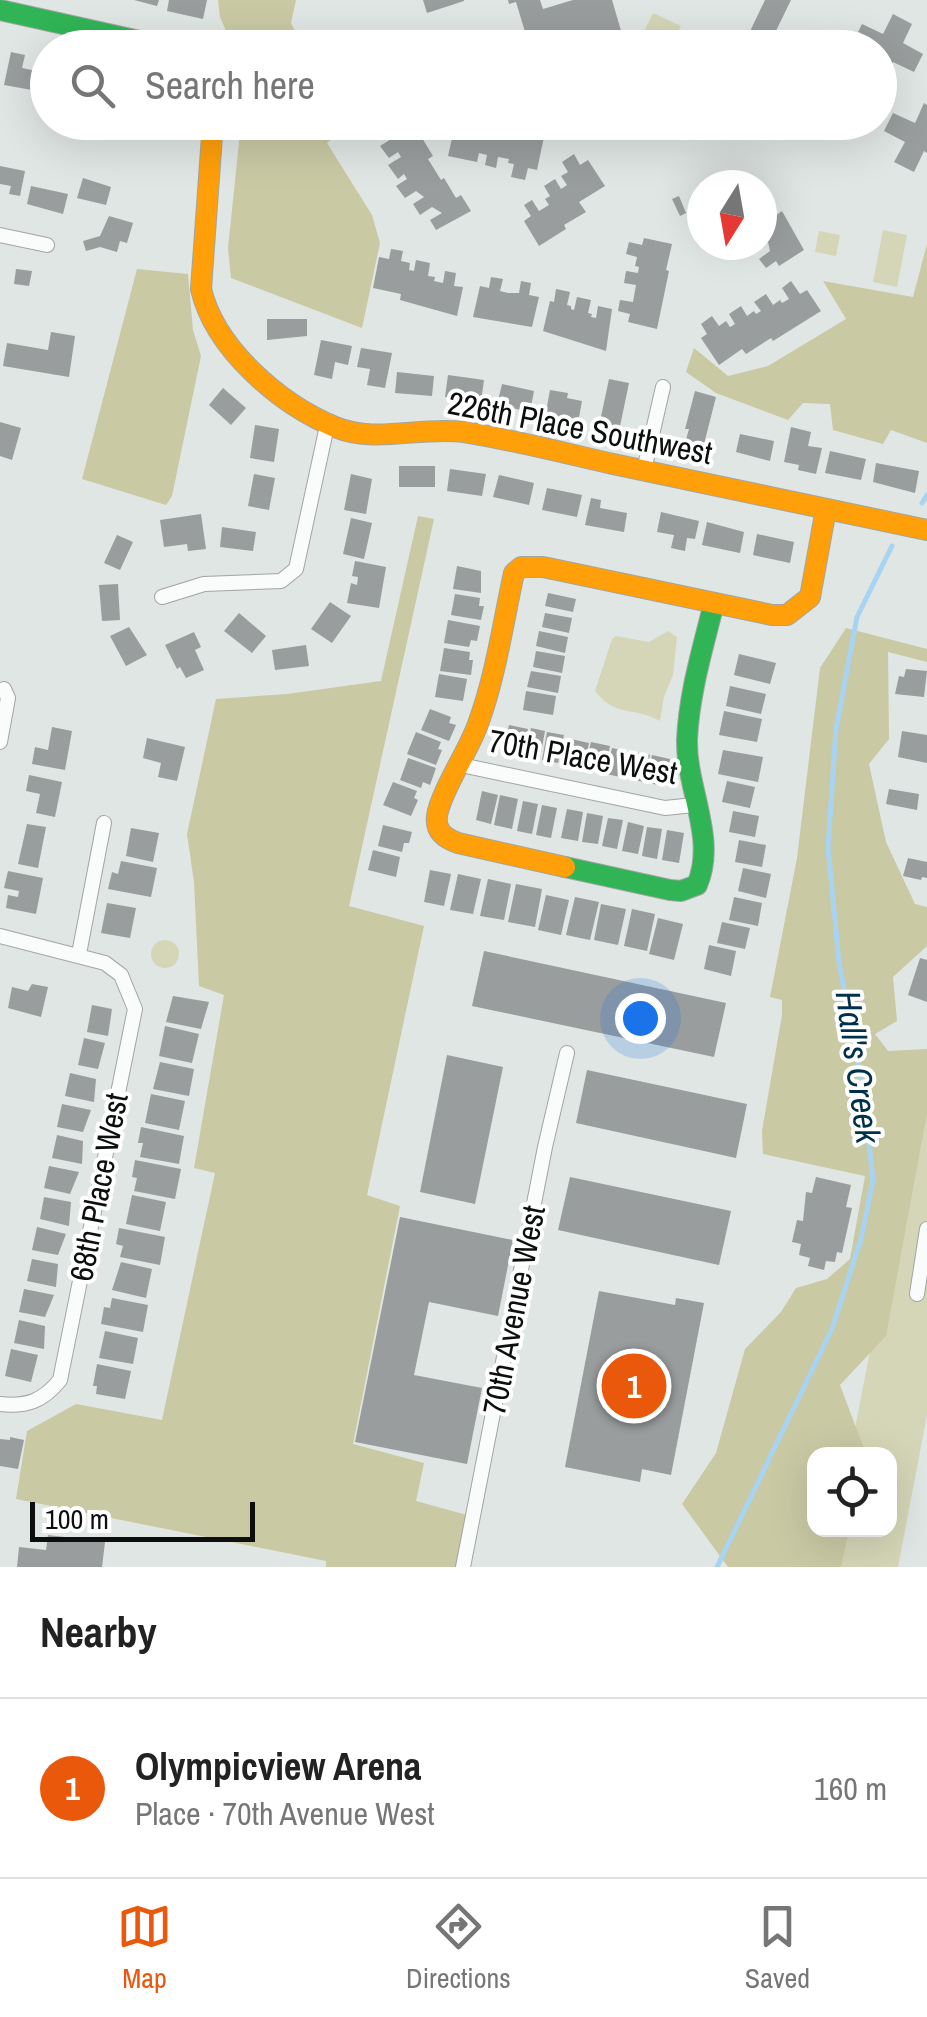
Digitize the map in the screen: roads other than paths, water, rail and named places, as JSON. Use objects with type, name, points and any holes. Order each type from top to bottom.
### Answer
[{"type":"street","points":[[0,10],[90,30]]},
{"type":"street","name":"226th Place Southwest","points":[[212,140],[201,288],[206,311],[229,345],[310,416],[327,426],[360,434],[442,429],[927,530]]},
{"type":"street","points":[[0,236],[47,245]]},
{"type":"street","points":[[644,470],[663,387]]},
{"type":"street","points":[[162,597],[204,584],[281,581],[296,569],[327,426]]},
{"type":"street","points":[[461,765],[488,700],[514,573],[521,567],[544,567],[787,616],[810,597],[826,509]]},
{"type":"street","name":"70th Place West","points":[[694,805],[665,808],[461,765],[436,824],[444,838],[463,846],[670,890],[697,885],[703,870],[701,828],[694,805],[687,736],[714,604]]},
{"type":"street","points":[[0,742],[8,698],[4,689]]},
{"type":"street","points":[[79,954],[104,822]]},
{"type":"street","name":"68th Place West","points":[[0,936],[105,963],[121,975],[135,1010],[60,1380],[46,1397],[22,1406],[0,1404]]},
{"type":"street","name":"70th Avenue West","points":[[463,1567],[544,1146],[567,1053]]},
{"type":"street","points":[[916,1294],[927,1229]]},
{"type":"waterway","name":"Hall's Creek","points":[[922,503],[927,495]]},
{"type":"waterway","name":"Hall's Creek","points":[[717,1567],[832,1329],[861,1239],[873,1180],[863,1090],[839,962],[828,847],[836,729],[857,617],[892,546]]},
{"type":"place","name":"Olympicview Arena","points":[[634,1386]]}]
